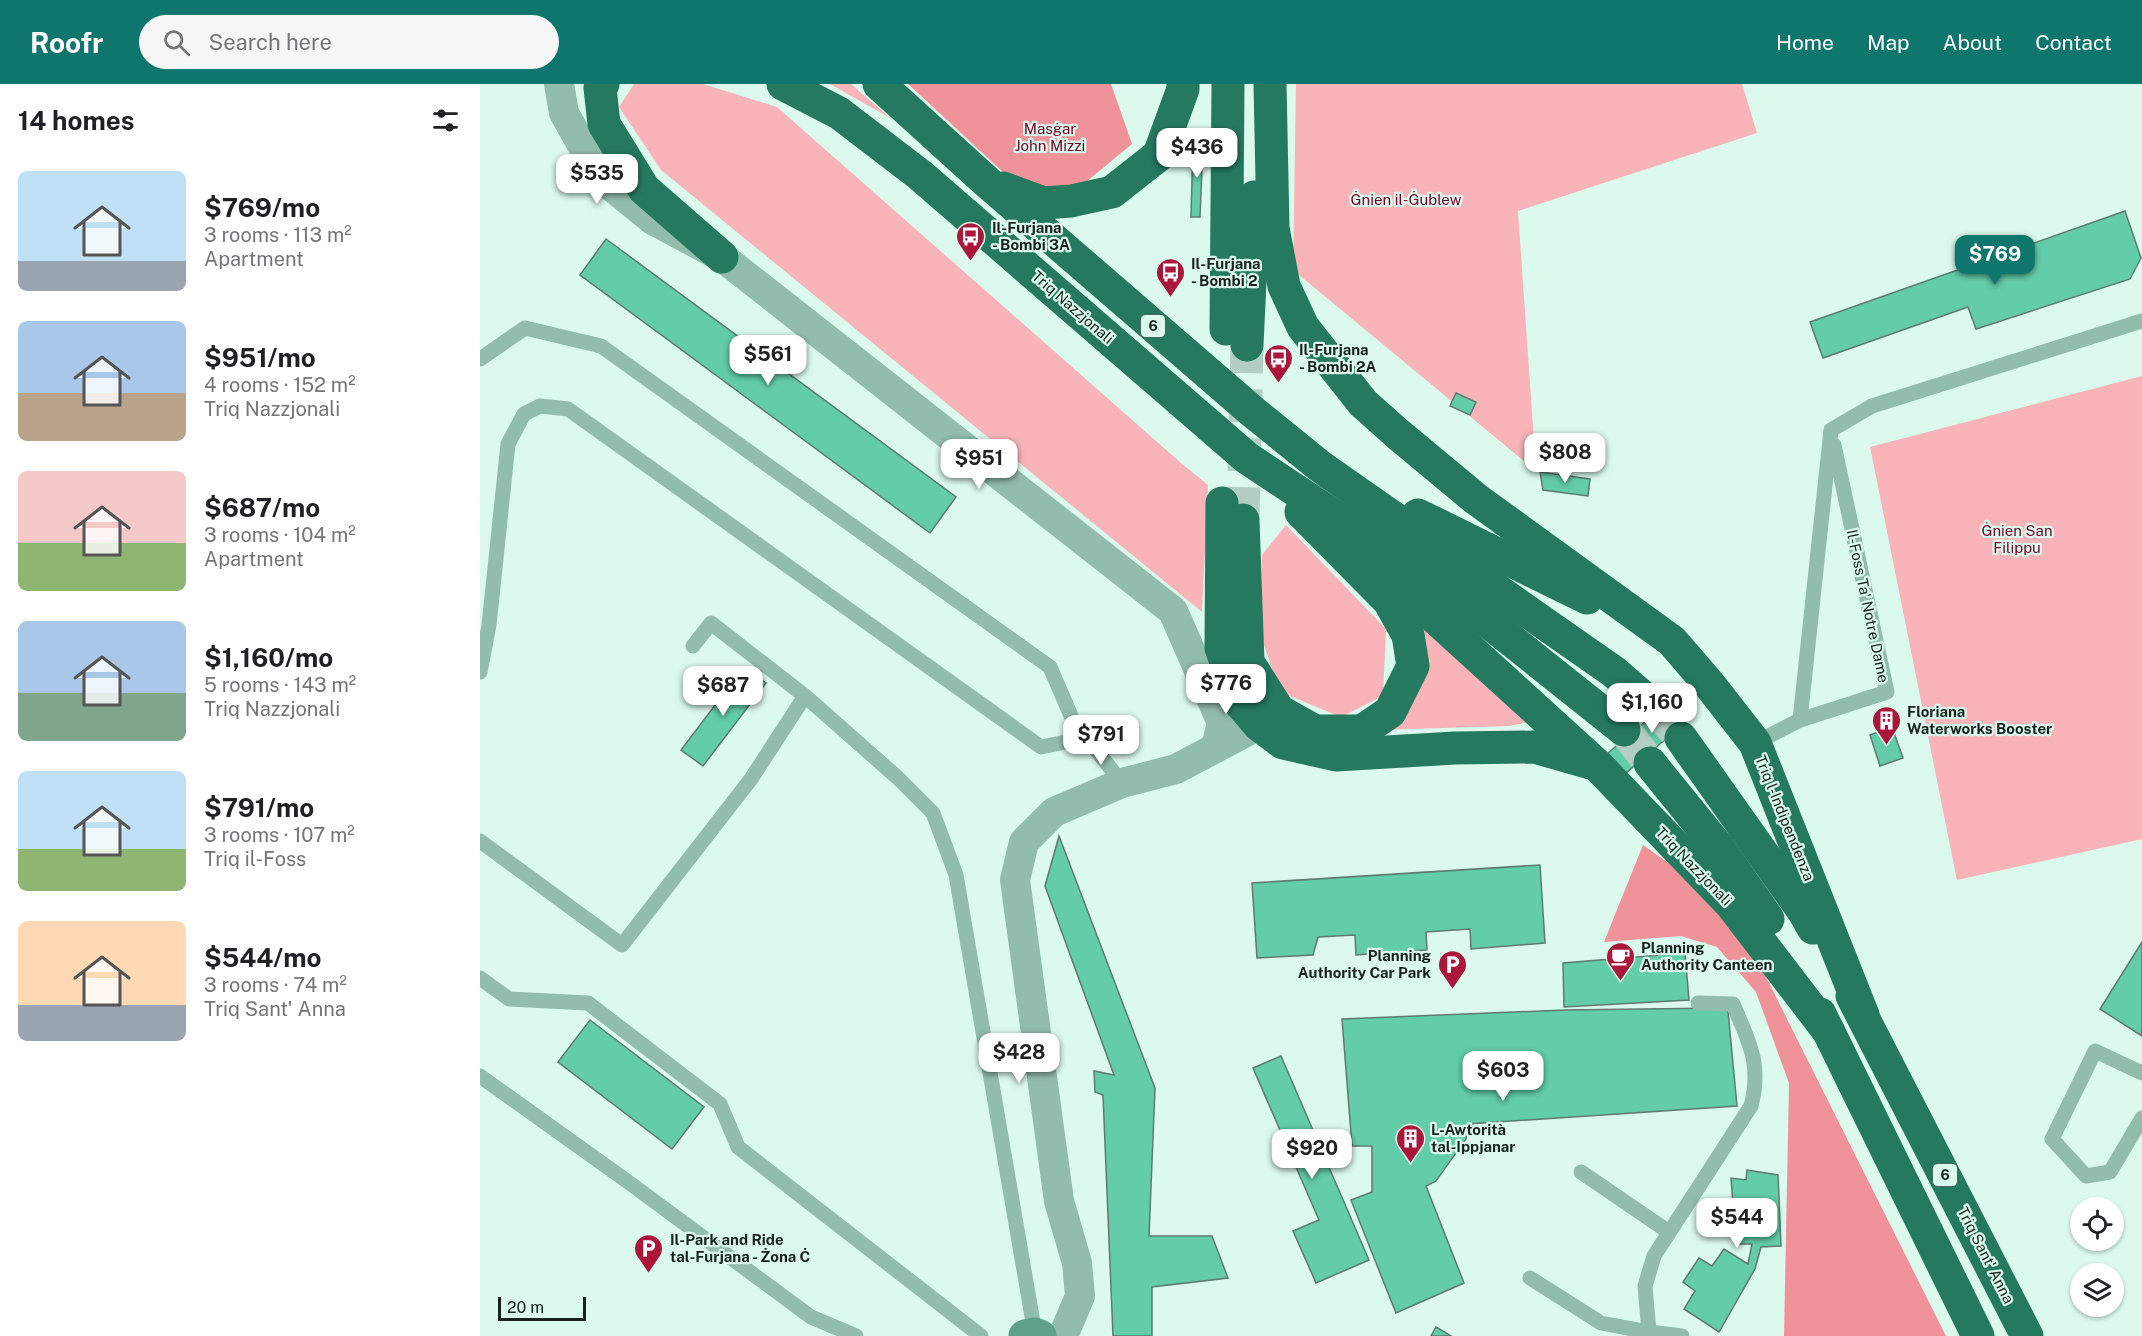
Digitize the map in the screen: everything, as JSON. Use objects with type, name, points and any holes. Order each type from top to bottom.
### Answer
[{"type":"highway","points":[[603,84],[600,88],[604,124],[644,189],[722,257]]},
{"type":"highway","name":"Triq Nazzjonali","points":[[783,84],[839,113],[920,175],[1247,458],[1462,601],[1624,730]]},
{"type":"highway","name":"6","points":[[879,84],[987,182],[1253,412],[1321,467],[1614,672],[1653,706]]},
{"type":"highway","points":[[987,182],[1044,203],[1071,201],[1112,192],[1159,155],[1183,84]]},
{"type":"highway","points":[[1228,84],[1237,337],[1260,84]]},
{"type":"highway","points":[[1270,84],[1274,228],[1284,286],[1303,327],[1363,403],[1399,435],[1476,499],[1672,641]]},
{"type":"highway","points":[[1247,458],[1389,601],[1408,635],[1413,666],[1390,712],[1362,731],[1315,731],[1279,711],[1248,662],[1233,512],[1221,648],[1241,704],[1259,725],[1283,742],[1336,755],[1455,748],[1534,747],[1597,765]]},
{"type":"highway","points":[[1321,467],[1672,641]]},
{"type":"highway","name":"Triq Nazzjonali","points":[[1301,495],[1597,765],[1731,904],[1829,1032]]},
{"type":"highway","name":"Triq l-Indipendenza","points":[[1672,641],[1710,684],[1755,743],[1863,1015]]},
{"type":"highway","name":"6","points":[[1681,738],[1804,912],[1863,1015]]},
{"type":"highway","name":"Triq Nazzjonali","points":[[1650,763],[1718,847],[1778,934],[1829,1032]]},
{"type":"highway","name":"Triq Sant' Anna","points":[[1863,1015],[2027,1336]]},
{"type":"highway","name":"6","points":[[1829,1032],[1978,1336]]},
{"type":"street","points":[[559,84],[564,113],[600,177],[654,220],[722,257],[1173,611],[1221,723],[1216,747]]},
{"type":"street","points":[[1041,1336],[1080,1296],[1077,1263],[1059,1201],[1015,880],[1024,842],[1054,812],[1122,783],[1176,769],[1259,725]]},
{"type":"lane","points":[[1800,720],[1831,430],[1872,406],[2142,321]]},
{"type":"lane","points":[[480,359],[525,328],[601,346],[1050,667],[1081,739],[1094,747],[1122,783]]},
{"type":"lane","points":[[480,672],[489,625],[508,444],[524,414],[540,406],[568,409],[1041,747],[1081,739]]},
{"type":"lane","name":"Il-Foss Ta' Notre Dame","points":[[1755,743],[1800,720],[1887,692],[1831,430]]},
{"type":"lane","points":[[693,646],[711,623],[805,696],[898,778],[933,813],[956,874],[1041,1336]]},
{"type":"lane","points":[[480,841],[622,945],[751,779],[805,696]]},
{"type":"lane","points":[[480,978],[509,999],[588,1003],[720,1104],[738,1148],[981,1336]]},
{"type":"lane","points":[[1648,1332],[1645,1286],[1654,1256],[1751,1106],[1756,1085],[1755,1062],[1733,1004],[1698,1003]]},
{"type":"lane","points":[[2142,1073],[2095,1051],[2052,1139],[2086,1176],[2110,1172],[2142,1118]]},
{"type":"lane","points":[[480,1076],[811,1317],[856,1336]]},
{"type":"lane","points":[[1581,1172],[1669,1232]]},
{"type":"lane","points":[[1530,1278],[1601,1323],[1682,1336]]},
{"type":"green space","points":[[634,84],[703,84],[777,107],[1208,485],[1202,612],[661,170],[619,107]]},
{"type":"green space","points":[[830,84],[851,84],[890,118]]},
{"type":"green space","name":"Masġar John Mizzi","points":[[908,84],[1111,84],[1132,144],[1086,182],[1055,190],[1016,184]]},
{"type":"green space","name":"Ġnien il-Ġublew","points":[[1296,84],[1742,84],[1757,133],[1518,211],[1536,471],[1293,270]]},
{"type":"green space","name":"Ġnien San Filippu","points":[[2142,376],[2142,839],[1957,880],[1870,447]]},
{"type":"green space","points":[[1286,525],[1386,629],[1383,696],[1341,717],[1280,692],[1261,636],[1262,555]]},
{"type":"green space","points":[[1416,619],[1527,712],[1525,723],[1509,726],[1378,730]]},
{"type":"green space","points":[[1643,845],[1712,894],[1752,949],[1946,1336],[1784,1336],[1789,1083],[1756,992],[1717,947],[1681,936],[1604,942]]},
{"type":"building","points":[[1193,142],[1203,143],[1200,217],[1191,217]]},
{"type":"building","points":[[2125,211],[2141,258],[2130,279],[1976,329],[1968,307],[1823,358],[1810,322]]},
{"type":"building","points":[[606,239],[956,497],[930,533],[580,275]]},
{"type":"building","points":[[1456,393],[1476,402],[1470,415],[1450,406]]},
{"type":"building","points":[[1540,472],[1590,479],[1588,496],[1543,490]]},
{"type":"building","points":[[744,667],[766,683],[703,766],[681,750]]},
{"type":"building","points":[[1678,694],[1695,714],[1626,773],[1608,753]]},
{"type":"building","name":"Floriana Waterworks Booster","points":[[1892,727],[1903,758],[1880,766],[1870,735]]},
{"type":"building","points":[[1059,836],[1155,1088],[1149,1236],[1212,1236],[1228,1278],[1152,1287],[1152,1336],[1113,1336],[1103,1095],[1095,1092],[1094,1071],[1114,1075],[1045,886]]},
{"type":"building","points":[[1540,865],[1545,943],[1471,949],[1470,929],[1426,932],[1427,950],[1356,955],[1355,935],[1318,937],[1313,955],[1257,958],[1252,883]]},
{"type":"building","points":[[2142,942],[2142,1036],[2100,1009]]},
{"type":"building","points":[[1685,953],[1689,1000],[1564,1007],[1563,963]]},
{"type":"building","name":"L-Awtorità tal-Ippjanar","points":[[1719,1008],[1728,1011],[1737,1106],[1468,1124],[1466,1139],[1436,1181],[1426,1186],[1464,1283],[1396,1313],[1351,1200],[1372,1192],[1372,1146],[1352,1146],[1342,1019],[1565,1010]]},
{"type":"building","points":[[590,1020],[704,1107],[672,1149],[558,1062]]},
{"type":"building","points":[[1281,1056],[1369,1260],[1316,1283],[1293,1231],[1319,1220],[1253,1068]]},
{"type":"building","points":[[1747,1170],[1778,1175],[1781,1246],[1761,1247],[1755,1269],[1719,1332],[1684,1309],[1695,1291],[1683,1282],[1699,1258],[1712,1266],[1724,1249],[1748,1264],[1752,1244],[1736,1244],[1731,1178],[1746,1180]]},
{"type":"building","points":[[1436,1327],[1451,1336],[1431,1336]]},
{"type":"tunnel","points":[[1243,520],[1247,345]]},
{"type":"tunnel","points":[[1653,706],[1681,738]]},
{"type":"tunnel","points":[[1624,730],[1650,763]]},
{"type":"place","name":"Il-Furjana - Bombi 3A","points":[[971,262]]},
{"type":"place","name":"Il-Furjana - Bombi 2","points":[[1170,298]]},
{"type":"place","name":"Il-Furjana - Bombi 2A","points":[[1278,384]]},
{"type":"place","name":"Floriana Waterworks Booster","points":[[1886,746]]},
{"type":"place","name":"Planning Authority Canteen","points":[[1620,982]]},
{"type":"place","name":"Planning Authority Car Park","points":[[1452,990]]},
{"type":"place","name":"L-Awtorità tal-Ippjanar","points":[[1410,1164]]},
{"type":"place","name":"Il-Park and Ride tal-Furjana - Żona Ċ","points":[[649,1274]]}]
